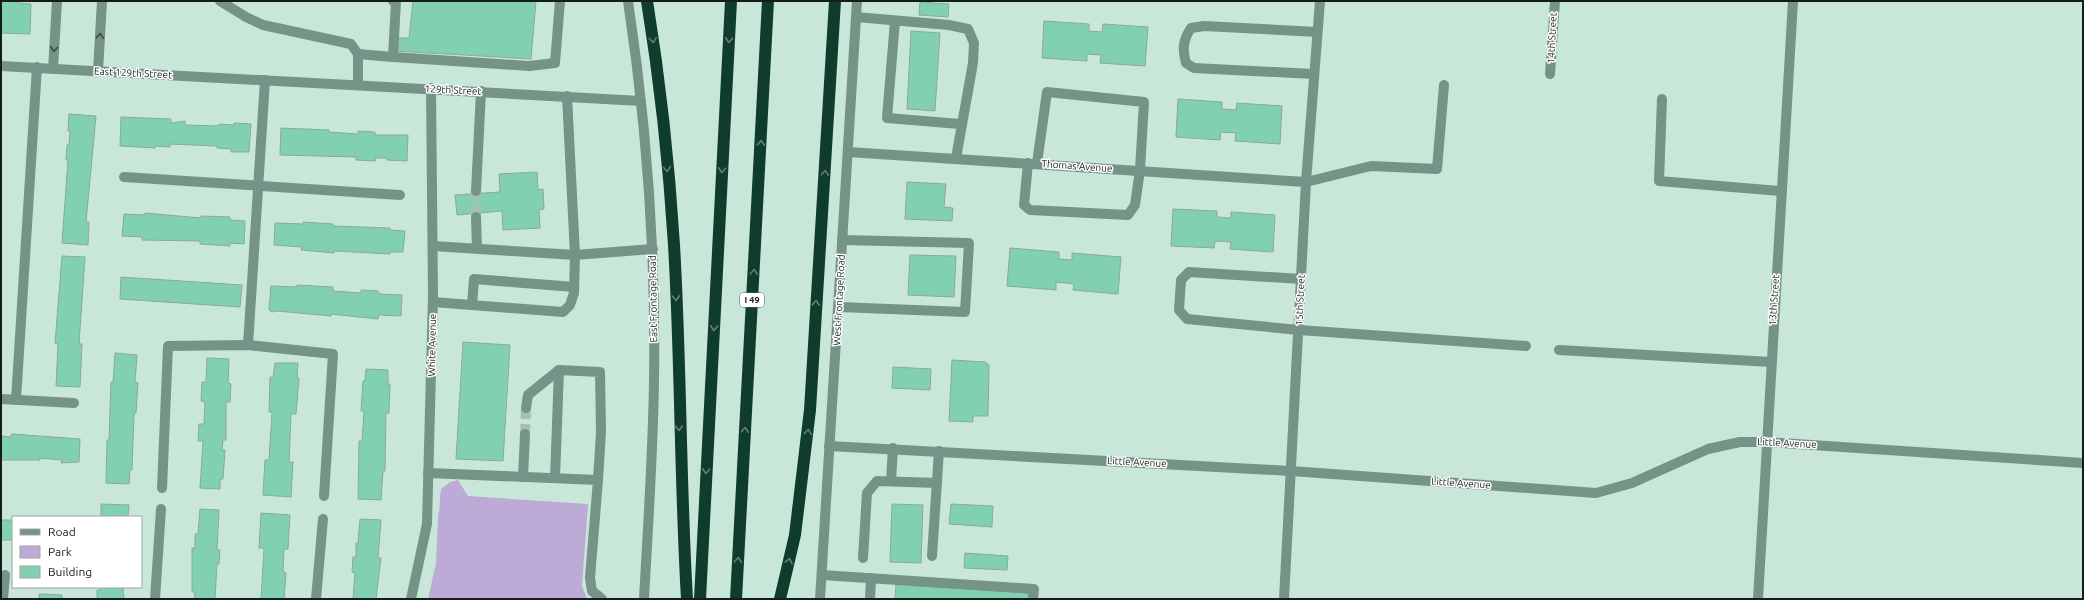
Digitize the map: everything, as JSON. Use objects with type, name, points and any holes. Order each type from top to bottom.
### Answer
[{"type":"highway","points":[[647,1],[666,151],[674,244],[682,517],[687,599]]},
{"type":"highway","points":[[700,599],[731,1]]},
{"type":"highway","name":"I 49","points":[[736,599],[768,1]]},
{"type":"highway","points":[[780,599],[795,535],[810,410],[835,1]]},
{"type":"street","points":[[53,69],[57,1]]},
{"type":"street","points":[[98,71],[102,1]]},
{"type":"street","points":[[220,1],[246,17],[263,25],[351,44],[358,54],[358,84]]},
{"type":"street","points":[[393,1],[396,1],[393,57]]},
{"type":"street","points":[[358,54],[529,66],[555,63],[560,1]]},
{"type":"street","name":"East Frontage Road","points":[[628,1],[642,101],[653,249],[653,430],[644,599]]},
{"type":"street","name":"West Frontage Road","points":[[820,599],[857,1]]},
{"type":"street","name":"15th Street","points":[[1284,599],[1306,182],[1320,1]]},
{"type":"street","name":"14th Street","points":[[1550,74],[1555,1]]},
{"type":"street","name":"13th Street","points":[[1758,599],[1793,1]]},
{"type":"street","points":[[856,17],[950,25],[968,29],[974,43],[973,63],[960,124],[956,158]]},
{"type":"street","points":[[895,21],[887,118],[960,124]]},
{"type":"street","points":[[1314,74],[1194,68],[1186,63],[1183,52],[1185,38],[1191,28],[1204,26],[1318,32]]},
{"type":"street","name":"East 129th Street","points":[[1,66],[265,80]]},
{"type":"street","points":[[16,400],[37,67]]},
{"type":"street","points":[[248,345],[265,80]]},
{"type":"street","name":"129th Street","points":[[265,80],[431,88],[642,101]]},
{"type":"street","name":"Thomas Avenue","points":[[848,152],[1306,182],[1371,166],[1437,169],[1444,85]]},
{"type":"street","name":"White Avenue","points":[[411,599],[427,524],[433,302],[431,88]]},
{"type":"street","points":[[476,191],[482,91]]},
{"type":"street","points":[[1047,92],[1144,102],[1140,170],[1135,205],[1128,215],[1030,210],[1024,205],[1047,92]]},
{"type":"street","points":[[433,302],[563,312],[570,305],[574,287],[575,255],[567,96]]},
{"type":"street","points":[[1662,98],[1659,181],[1781,191]]},
{"type":"street","points":[[124,177],[400,195]]},
{"type":"street","points":[[476,217],[477,248]]},
{"type":"street","points":[[839,307],[965,312],[969,243],[842,240]]},
{"type":"street","points":[[433,246],[575,255],[653,249]]},
{"type":"street","points":[[1301,279],[1189,272],[1181,280],[1179,310],[1187,319],[1299,330],[1526,346]]},
{"type":"street","points":[[472,305],[474,279],[574,287]]},
{"type":"street","points":[[162,488],[168,346],[248,345],[333,354],[324,496]]},
{"type":"street","points":[[1559,350],[1771,362]]},
{"type":"street","points":[[555,478],[559,370]]},
{"type":"street","points":[[526,408],[528,395],[559,370],[600,372],[601,432],[590,578],[592,591],[602,599]]},
{"type":"street","points":[[1,399],[74,403]]},
{"type":"street","points":[[523,477],[525,434]]},
{"type":"street","name":"Little Avenue","points":[[829,446],[939,450],[1291,471],[1596,493],[1632,483],[1708,449],[1740,442],[1766,442],[2083,463]]},
{"type":"street","points":[[891,481],[893,448]]},
{"type":"street","points":[[932,556],[939,450]]},
{"type":"street","points":[[428,473],[598,480]]},
{"type":"street","points":[[864,558],[867,493],[877,482],[891,481],[937,483]]},
{"type":"street","points":[[155,599],[161,508]]},
{"type":"street","points":[[316,599],[323,519]]},
{"type":"street","points":[[3,599],[6,575]]},
{"type":"street","points":[[822,575],[1034,589],[1033,599]]},
{"type":"street","points":[[870,599],[871,578]]},
{"type":"green space","points":[[458,480],[468,496],[588,504],[582,586],[587,599],[428,599],[436,563],[438,515],[441,489],[450,482]]},
{"type":"building","points":[[1,1],[19,1],[19,3],[31,4],[30,34],[1,33]]},
{"type":"building","points":[[413,1],[536,1],[531,59],[396,51],[397,38],[409,38]]},
{"type":"building","points":[[920,2],[949,4],[948,17],[919,15]]},
{"type":"building","points":[[1044,21],[1089,24],[1089,31],[1102,32],[1103,24],[1148,27],[1145,66],[1100,63],[1101,55],[1087,54],[1087,61],[1042,58]]},
{"type":"building","points":[[911,31],[940,33],[935,111],[907,109]]},
{"type":"building","points":[[1178,99],[1222,102],[1222,109],[1236,110],[1237,103],[1282,106],[1280,144],[1235,141],[1236,133],[1221,132],[1220,140],[1176,137]]},
{"type":"building","points":[[69,114],[96,116],[86,222],[89,222],[88,245],[62,243],[68,160],[66,160],[67,145],[69,145],[70,131],[68,131]]},
{"type":"building","points":[[121,117],[171,119],[171,123],[185,121],[185,125],[218,126],[219,124],[234,125],[234,123],[251,124],[249,152],[231,152],[231,149],[217,148],[217,146],[170,144],[170,147],[155,146],[155,148],[120,146]]},
{"type":"building","points":[[281,128],[329,130],[329,132],[358,134],[358,131],[375,132],[375,135],[408,135],[407,161],[387,160],[387,158],[376,158],[375,161],[356,160],[356,157],[280,155]]},
{"type":"building","points":[[537,172],[538,190],[543,189],[544,209],[539,210],[540,228],[503,230],[502,211],[457,215],[455,195],[500,192],[499,174]]},
{"type":"building","points":[[907,182],[946,184],[944,207],[953,208],[952,221],[905,219]]},
{"type":"building","points":[[1173,209],[1217,211],[1217,217],[1231,218],[1231,212],[1275,215],[1273,252],[1230,249],[1231,242],[1215,241],[1214,248],[1171,246]]},
{"type":"building","points":[[145,213],[201,218],[201,216],[230,217],[230,220],[245,221],[244,244],[230,243],[230,246],[200,244],[200,241],[142,240],[142,237],[122,236],[124,214],[145,215]]},
{"type":"building","points":[[303,222],[333,224],[333,226],[390,228],[390,230],[405,231],[403,252],[390,252],[390,254],[334,251],[334,253],[301,250],[302,247],[274,245],[275,223],[303,224]]},
{"type":"building","points":[[1010,248],[1059,252],[1059,259],[1072,260],[1072,253],[1121,257],[1118,294],[1073,290],[1074,284],[1056,282],[1056,290],[1007,286]]},
{"type":"building","points":[[910,255],[956,256],[954,297],[908,295]]},
{"type":"building","points":[[62,256],[85,257],[79,344],[82,344],[80,387],[56,386],[58,344],[55,343]]},
{"type":"building","points":[[121,277],[242,285],[240,307],[120,299]]},
{"type":"building","points":[[297,285],[333,287],[333,291],[361,293],[361,290],[378,291],[379,294],[402,295],[401,316],[379,315],[378,319],[331,314],[331,316],[277,311],[272,312],[269,310],[271,286],[297,287]]},
{"type":"building","points":[[463,342],[510,345],[503,461],[456,459]]},
{"type":"building","points":[[115,353],[137,355],[135,382],[138,383],[136,413],[134,413],[132,470],[130,469],[129,484],[106,483],[111,382],[113,383]]},
{"type":"building","points":[[207,358],[229,359],[228,383],[231,384],[230,402],[226,402],[226,440],[223,440],[222,450],[225,450],[223,479],[220,479],[220,489],[200,488],[203,441],[198,441],[199,424],[204,424],[205,402],[201,401],[202,382],[206,382]]},
{"type":"building","points":[[952,360],[985,362],[989,365],[988,416],[973,416],[973,422],[949,421]]},
{"type":"building","points":[[275,363],[298,363],[297,378],[299,378],[296,414],[291,414],[289,462],[293,462],[291,497],[263,495],[265,460],[269,460],[272,412],[269,412],[270,377],[273,377]]},
{"type":"building","points":[[893,367],[931,369],[930,390],[892,388]]},
{"type":"building","points":[[366,369],[388,370],[388,384],[390,384],[389,413],[386,413],[385,471],[383,471],[381,500],[358,499],[359,441],[362,441],[364,411],[361,411],[363,381],[365,381]]},
{"type":"building","points":[[12,434],[80,439],[79,462],[61,463],[62,460],[39,458],[40,460],[1,460],[1,436],[11,437]]},
{"type":"building","points":[[101,504],[129,505],[128,516],[101,516]]},
{"type":"building","points":[[892,504],[923,505],[921,563],[890,562]]},
{"type":"building","points":[[951,504],[993,506],[992,527],[949,524]]},
{"type":"building","points":[[200,509],[219,510],[217,550],[220,550],[219,564],[217,564],[215,599],[194,599],[195,592],[192,592],[192,548],[195,548],[195,534],[198,534]]},
{"type":"building","points":[[261,513],[290,515],[288,549],[284,549],[283,571],[286,573],[284,599],[261,599],[264,548],[259,548]]},
{"type":"building","points":[[360,519],[381,520],[378,558],[381,558],[376,599],[353,599],[355,573],[352,572],[353,557],[356,557],[356,543],[358,543]]},
{"type":"building","points":[[1,520],[12,520],[12,540],[1,540]]},
{"type":"building","points":[[965,553],[1008,556],[1007,570],[964,568]]},
{"type":"building","points":[[896,584],[1029,593],[1028,599],[895,599]]},
{"type":"building","points":[[100,588],[123,588],[124,599],[97,599],[97,590],[100,590]]},
{"type":"building","points":[[39,594],[62,595],[62,599],[39,599]]},
{"type":"tunnel","points":[[476,191],[476,217]]},
{"type":"tunnel","points":[[525,434],[526,408]]}]
